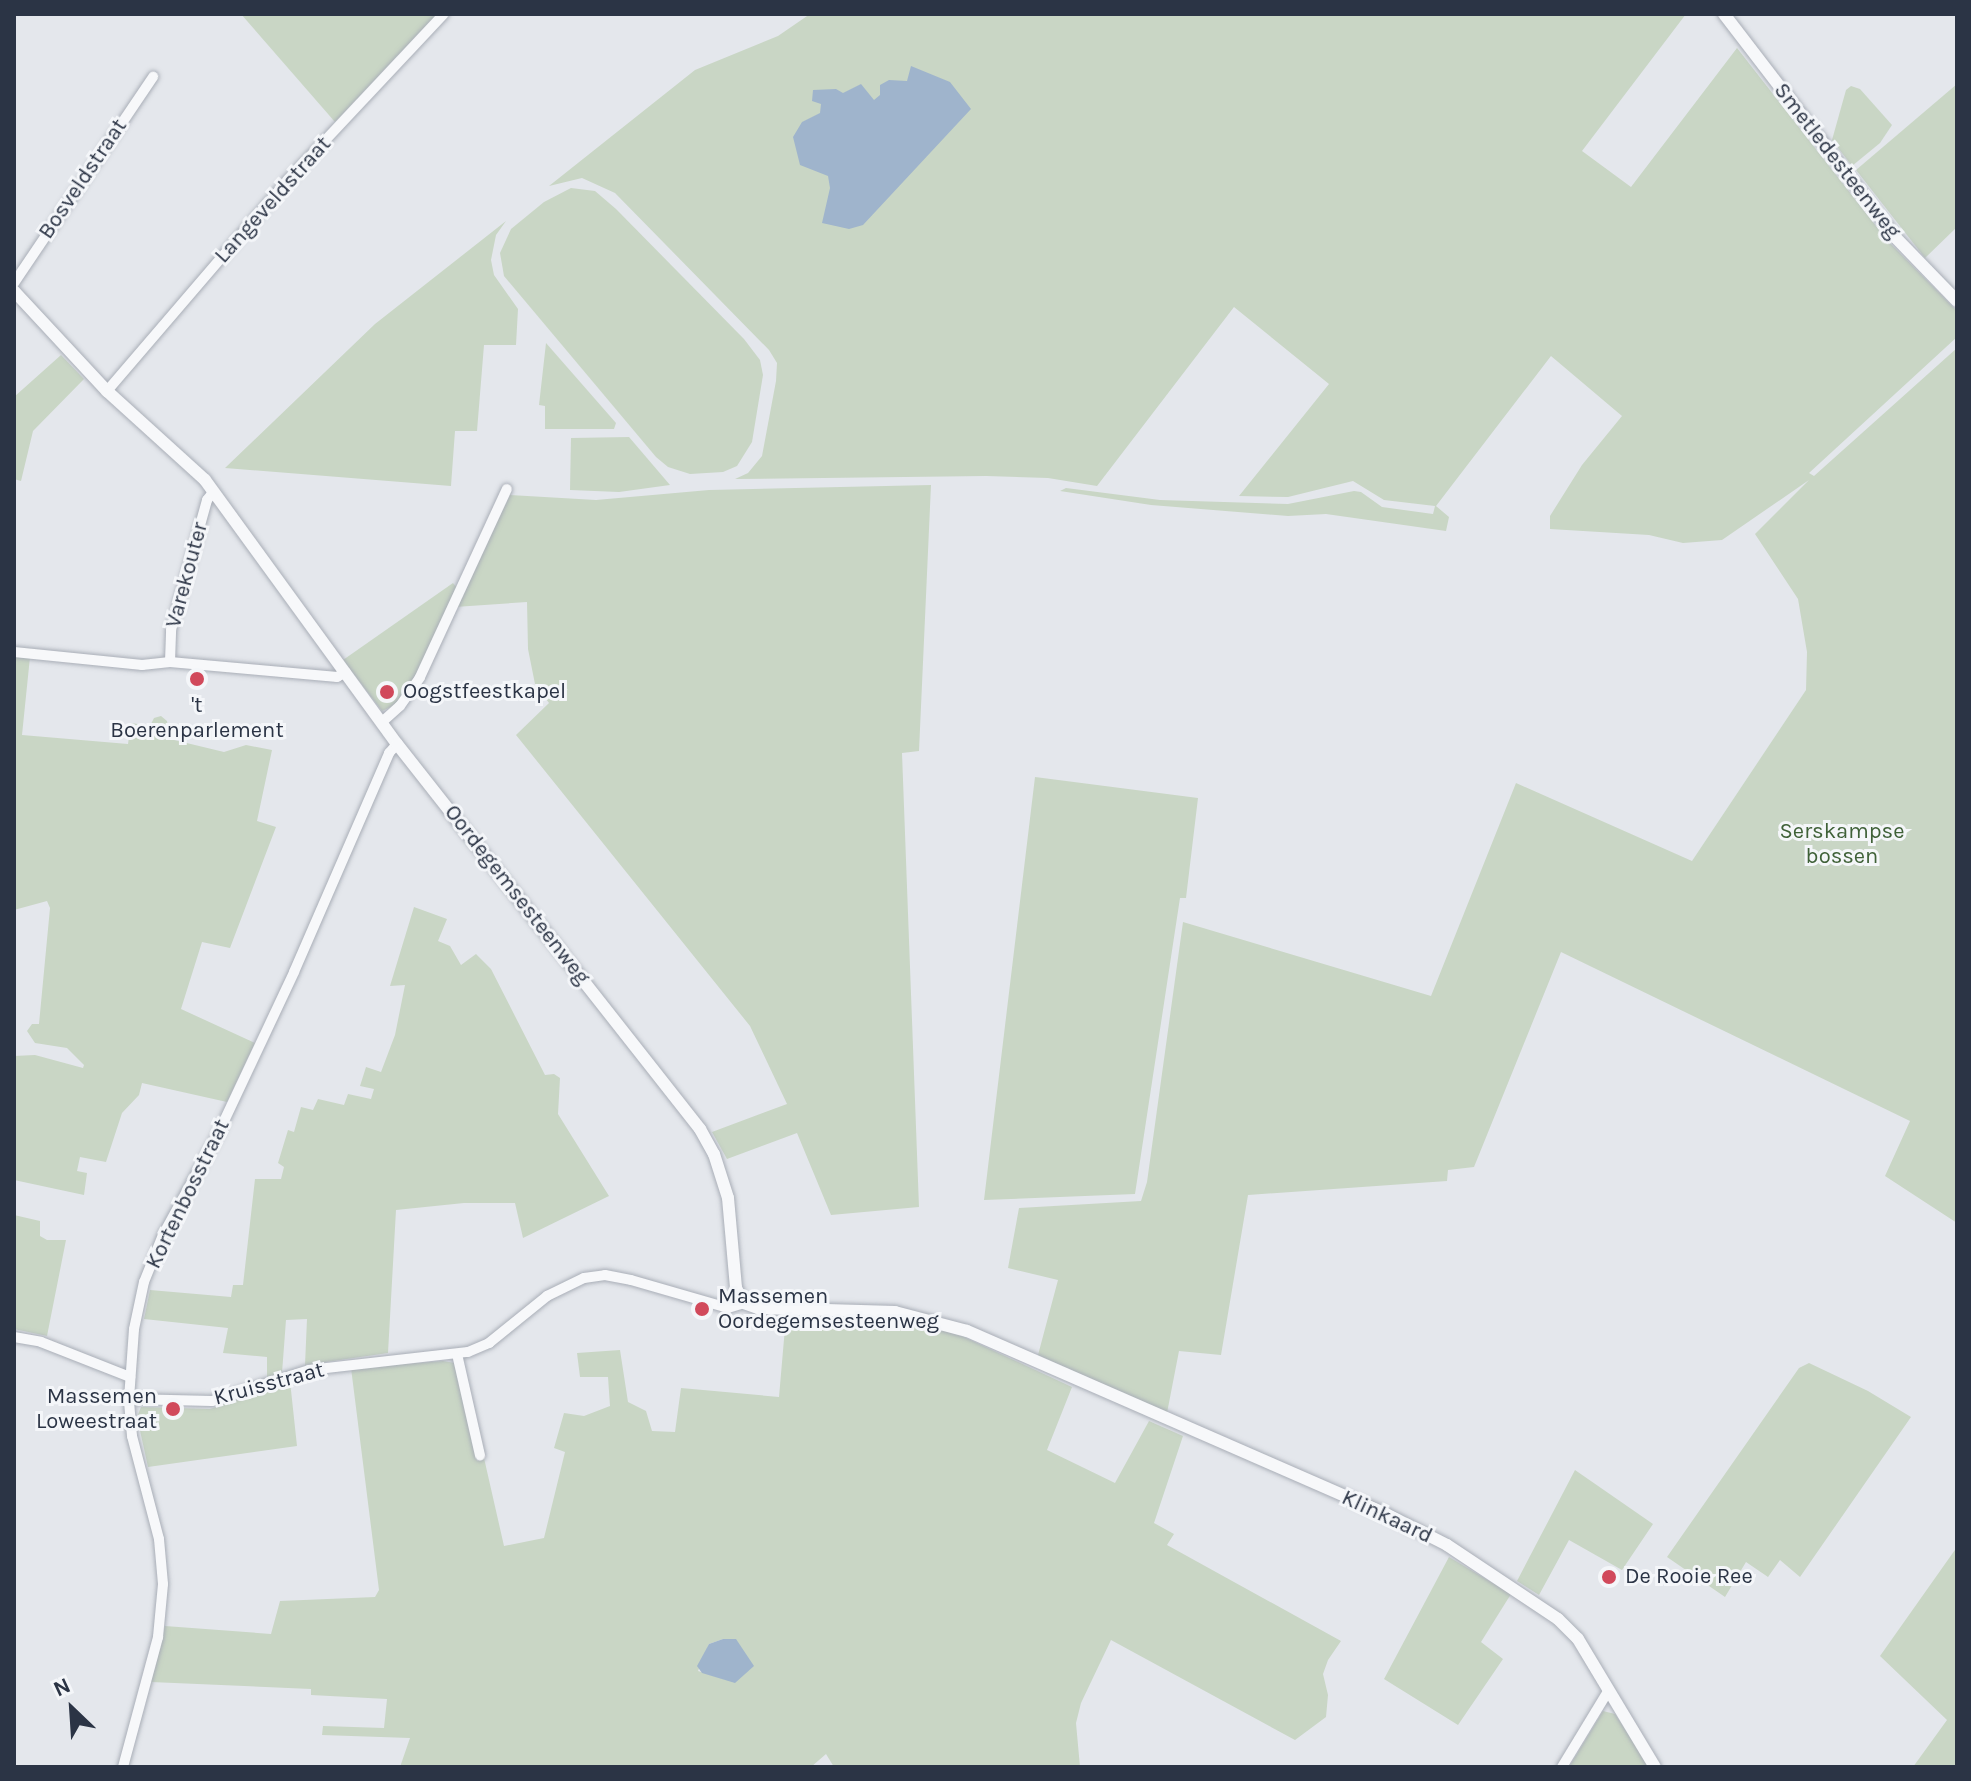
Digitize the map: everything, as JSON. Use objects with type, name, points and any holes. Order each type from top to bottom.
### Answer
[{"type":"street","name":"Langeveldstraat","points":[[107,391],[287,181],[444,14]]},
{"type":"street","name":"Smetledesteenweg","points":[[1724,14],[1895,237],[1957,301]]},
{"type":"street","name":"Bosveldstraat","points":[[14,283],[153,77]]},
{"type":"street","name":"Oordegemsesteenweg","points":[[14,291],[107,391],[214,491],[397,744],[709,1143],[728,1198],[736,1288],[744,1303]]},
{"type":"street","points":[[382,722],[411,692],[507,489]]},
{"type":"street","name":"Varekouter","points":[[170,662],[171,630],[207,500],[214,491]]},
{"type":"street","points":[[14,652],[150,666],[170,662],[337,677],[346,672]]},
{"type":"street","name":"Kortenbosstraat","points":[[123,1767],[158,1637],[163,1584],[159,1539],[132,1436],[129,1399],[134,1329],[144,1282],[163,1235],[217,1136],[294,972],[389,753],[397,744]]},
{"type":"street","name":"Kruisstraat","points":[[129,1399],[212,1401],[309,1370],[457,1354],[489,1343],[547,1296],[584,1278],[605,1275],[631,1280],[728,1308],[744,1303]]},
{"type":"street","name":"Klinkaard","points":[[744,1303],[758,1308],[895,1312],[929,1318],[967,1331],[1386,1514],[1447,1545],[1558,1619],[1578,1639],[1607,1693],[1655,1767]]},
{"type":"street","points":[[14,1337],[41,1342],[130,1377]]},
{"type":"street","points":[[457,1354],[480,1455]]},
{"type":"street","points":[[1562,1767],[1607,1693]]},
{"type":"green space","points":[[241,14],[437,14],[335,122]]},
{"type":"green space","name":"Serskampse bossen","points":[[810,14],[1686,14],[1582,151],[1631,187],[1737,48],[1887,240],[1957,311],[1957,337],[1809,473],[1814,476],[1957,348],[1957,1223],[1885,1176],[1910,1121],[1561,952],[1474,1167],[1448,1170],[1447,1181],[1248,1195],[1221,1355],[1179,1351],[1167,1413],[1038,1355],[1058,1280],[1008,1268],[1019,1208],[1141,1201],[1147,1182],[1183,922],[1431,996],[1516,783],[1692,861],[1806,690],[1807,652],[1798,599],[1755,534],[1809,480],[1722,540],[1683,543],[1649,535],[1550,529],[1550,516],[1582,465],[1622,416],[1551,356],[1436,506],[1449,517],[1446,531],[1326,514],[1288,516],[1151,505],[1060,491],[1066,488],[1160,500],[1288,504],[1354,491],[1361,492],[1382,507],[1433,514],[1435,506],[1384,500],[1353,481],[1288,497],[1239,496],[1329,384],[1234,307],[1097,486],[1048,478],[986,476],[735,479],[748,473],[762,456],[776,381],[777,363],[769,350],[615,193],[582,178],[549,186],[695,70],[778,36]]},
{"type":"green space","points":[[1957,84],[1957,227],[1925,258],[1856,170]]},
{"type":"green space","points":[[1851,86],[1860,89],[1892,125],[1880,143],[1852,166],[1832,140],[1846,90]]},
{"type":"green space","points":[[571,188],[595,191],[616,209],[744,339],[760,360],[763,375],[752,442],[737,466],[723,472],[690,474],[668,467],[656,457],[504,276],[500,253],[511,229],[544,202]]},
{"type":"green space","points":[[506,221],[496,235],[491,260],[494,275],[518,309],[516,345],[484,345],[477,431],[455,431],[451,486],[225,468],[375,324]]},
{"type":"green space","points":[[546,343],[616,423],[614,429],[545,429],[545,406],[539,405]]},
{"type":"green space","points":[[61,355],[84,379],[33,431],[21,481],[14,479],[14,397]]},
{"type":"green space","points":[[629,437],[670,485],[619,492],[570,490],[571,438]]},
{"type":"green space","points":[[931,485],[919,751],[902,753],[919,1207],[831,1215],[797,1133],[727,1159],[712,1132],[787,1104],[750,1026],[516,735],[549,703],[535,684],[528,649],[527,602],[455,607],[510,495],[596,500],[709,490]]},
{"type":"green space","points":[[453,583],[458,589],[412,683],[395,705],[382,711],[343,660]]},
{"type":"green space","points":[[14,655],[30,657],[22,735],[128,744],[131,723],[150,726],[154,718],[161,716],[167,721],[170,739],[224,752],[246,745],[272,750],[257,821],[276,827],[230,948],[202,942],[181,1009],[255,1043],[227,1102],[142,1083],[139,1095],[122,1113],[106,1162],[80,1157],[77,1171],[87,1173],[84,1195],[14,1180],[14,1056],[35,1055],[83,1068],[84,1065],[67,1048],[35,1043],[27,1031],[32,1024],[39,1024],[50,908],[47,901],[14,910]]},
{"type":"green space","points":[[1035,777],[1198,798],[1186,898],[1180,898],[1135,1194],[984,1200]]},
{"type":"green space","points":[[414,907],[447,919],[438,941],[450,946],[461,965],[476,954],[491,969],[545,1075],[554,1074],[560,1078],[558,1114],[609,1196],[523,1238],[515,1203],[464,1203],[396,1210],[388,1353],[305,1365],[307,1319],[286,1320],[282,1373],[267,1377],[267,1357],[223,1353],[228,1328],[144,1319],[150,1290],[231,1297],[233,1285],[243,1285],[255,1179],[281,1179],[284,1167],[278,1163],[288,1130],[294,1132],[301,1107],[313,1110],[318,1099],[344,1105],[348,1094],[371,1099],[374,1089],[360,1086],[366,1067],[381,1072],[395,1035],[405,985],[390,986]]},
{"type":"green space","points":[[14,1215],[40,1221],[40,1236],[47,1240],[66,1240],[47,1336],[14,1329]]},
{"type":"green space","points":[[786,1316],[856,1317],[932,1327],[964,1337],[1072,1387],[1047,1450],[1115,1483],[1149,1421],[1183,1436],[1154,1523],[1174,1534],[1167,1545],[1341,1641],[1323,1674],[1328,1695],[1326,1717],[1295,1740],[1111,1640],[1081,1703],[1076,1723],[1080,1767],[834,1767],[826,1754],[811,1767],[400,1767],[410,1738],[322,1735],[323,1726],[384,1728],[387,1699],[311,1695],[311,1689],[151,1682],[165,1626],[271,1634],[280,1601],[375,1597],[379,1590],[351,1368],[443,1361],[455,1363],[477,1461],[484,1458],[504,1546],[544,1538],[565,1452],[554,1448],[564,1413],[584,1416],[610,1406],[608,1377],[580,1377],[577,1353],[620,1350],[628,1402],[646,1411],[652,1431],[675,1432],[681,1388],[779,1397]],"holes":[[[723,1639],[727,1680],[698,1671],[709,1644]]]},
{"type":"green space","points":[[1809,1363],[1868,1391],[1911,1417],[1800,1577],[1780,1560],[1768,1577],[1746,1562],[1725,1597],[1667,1557],[1799,1368]]},
{"type":"green space","points":[[290,1381],[297,1446],[148,1467],[137,1417],[141,1407],[210,1409]]},
{"type":"green space","points":[[1575,1470],[1653,1524],[1622,1570],[1569,1540],[1539,1595],[1517,1581]]},
{"type":"green space","points":[[1957,1547],[1957,1767],[1913,1767],[1947,1720],[1880,1656]]},
{"type":"green space","points":[[1449,1557],[1511,1594],[1481,1642],[1503,1659],[1458,1725],[1384,1679]]},
{"type":"green space","points":[[1603,1711],[1615,1714],[1650,1767],[1569,1767]]},
{"type":"water","points":[[911,66],[950,82],[971,109],[863,225],[849,229],[822,223],[830,188],[828,176],[800,165],[793,137],[802,122],[820,113],[821,104],[812,101],[813,90],[836,89],[843,93],[861,84],[874,100],[880,95],[880,85],[889,80],[907,81]]},
{"type":"water","points":[[736,1639],[754,1666],[735,1683],[702,1673],[697,1666],[709,1644]]},
{"type":"place","name":"'t Boerenparlement","points":[[197,679]]},
{"type":"place","name":"Oogstfeestkapel","points":[[387,692]]},
{"type":"place","name":"Massemen Oordegemsesteenweg","points":[[702,1309]]},
{"type":"place","name":"Massemen Loweestraat","points":[[173,1409]]},
{"type":"place","name":"De Rooie Ree","points":[[1609,1577]]}]
